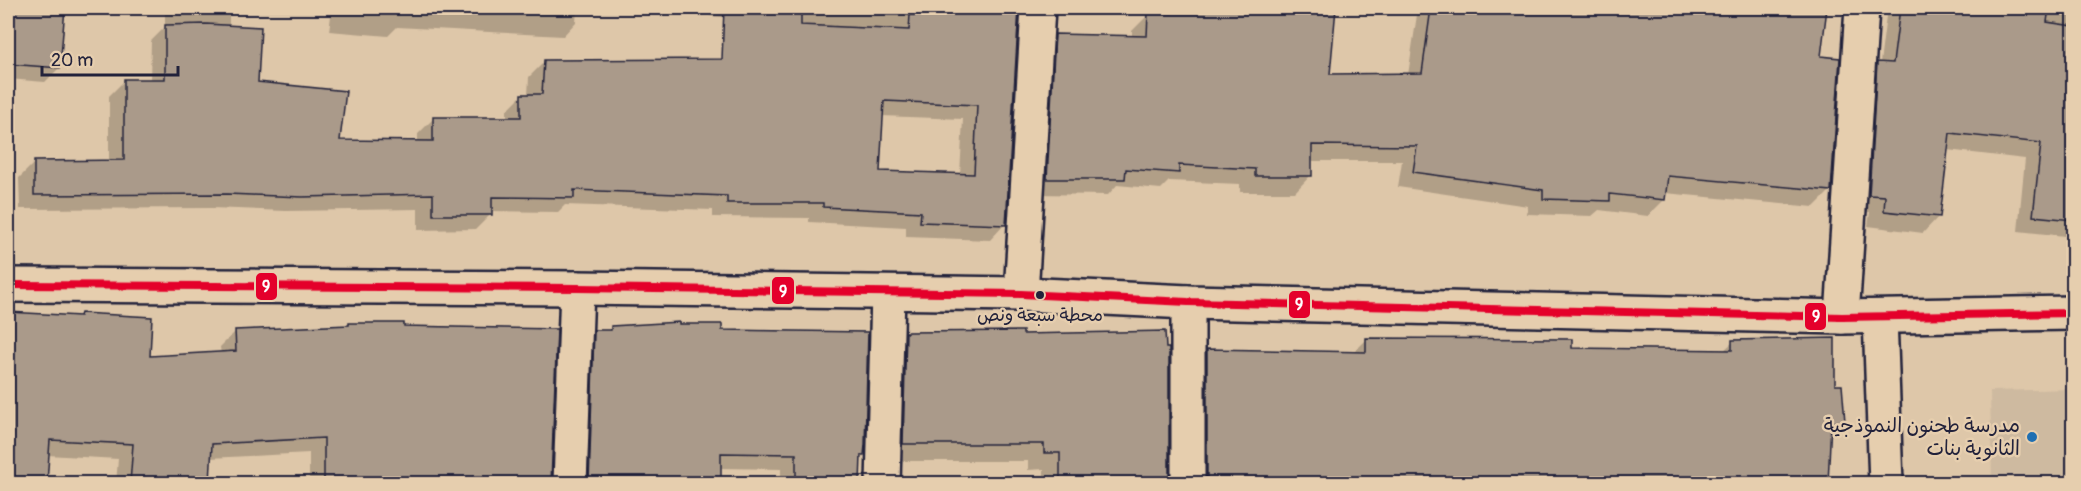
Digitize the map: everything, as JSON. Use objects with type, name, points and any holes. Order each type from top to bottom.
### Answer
[{"type":"street","points":[[1021,294],[1038,8]]},
{"type":"street","points":[[1842,317],[1862,8]]},
{"type":"street","points":[[8,285],[577,288],[1021,294],[1188,302],[1842,317],[2073,313]]},
{"type":"street","points":[[570,483],[577,288]]},
{"type":"street","points":[[883,483],[888,293]]},
{"type":"street","points":[[1188,302],[1188,483]]},
{"type":"street","points":[[1880,317],[1886,483]]},
{"type":"shaded area","name":"مدرسة طحنون النموذجية الثانوية بنات","points":[[2073,389],[2073,483],[1992,483],[1990,391]]},
{"type":"building","points":[[8,8],[65,8],[60,68],[8,64]]},
{"type":"building","points":[[724,8],[801,8],[801,25],[909,30],[910,15],[917,15],[917,8],[1019,8],[1006,225],[920,222],[921,212],[823,207],[823,203],[727,203],[727,196],[574,190],[574,198],[492,197],[492,215],[433,215],[433,194],[302,197],[227,194],[34,195],[34,161],[124,160],[124,79],[165,79],[165,25],[206,24],[261,27],[258,82],[346,91],[340,140],[433,141],[433,117],[521,117],[521,94],[542,94],[544,60],[722,59]],"holes":[[[884,101],[977,105],[974,174],[880,171]]]},
{"type":"building","points":[[1172,8],[1336,8],[1330,74],[1422,73],[1431,8],[1827,8],[1821,56],[1840,58],[1831,191],[1668,176],[1665,200],[1610,194],[1610,201],[1543,199],[1543,190],[1413,172],[1417,146],[1312,145],[1312,176],[1255,176],[1255,169],[1179,165],[1179,173],[1126,169],[1125,179],[1047,179],[1055,34],[1147,36],[1148,13],[1172,13]]},
{"type":"building","points":[[1900,8],[2049,8],[2047,22],[2073,26],[2073,220],[2033,216],[2041,143],[1950,133],[1940,217],[1884,211],[1885,196],[1869,195],[1877,62],[1893,63]]},
{"type":"building","points":[[8,312],[152,317],[150,356],[236,351],[235,330],[349,325],[349,323],[557,329],[551,483],[324,483],[324,438],[212,444],[210,483],[130,483],[133,444],[50,440],[47,483],[8,483]]},
{"type":"building","points":[[679,322],[679,324],[722,324],[722,330],[868,332],[865,445],[864,455],[861,455],[860,483],[796,483],[796,454],[721,453],[721,483],[589,483],[594,330],[611,330],[611,326]]},
{"type":"building","points":[[1023,331],[1023,334],[1165,331],[1166,348],[1169,348],[1169,483],[1060,483],[1060,453],[1044,453],[1044,444],[903,444],[906,332]]},
{"type":"building","points":[[1366,338],[1572,339],[1572,348],[1732,350],[1732,340],[1835,338],[1835,385],[1842,385],[1845,422],[1831,422],[1828,483],[1207,483],[1207,349],[1366,352]]},
{"type":"transit line","name":"9","points":[[8,285],[577,288],[1021,294],[1188,302],[1842,317],[2074,313]]},
{"type":"place","name":"محطة سبعة ونص","points":[[1040,295]]},
{"type":"place","name":"مدرسة طحنون النموذجية الثانوية بنات","points":[[2032,437]]}]
